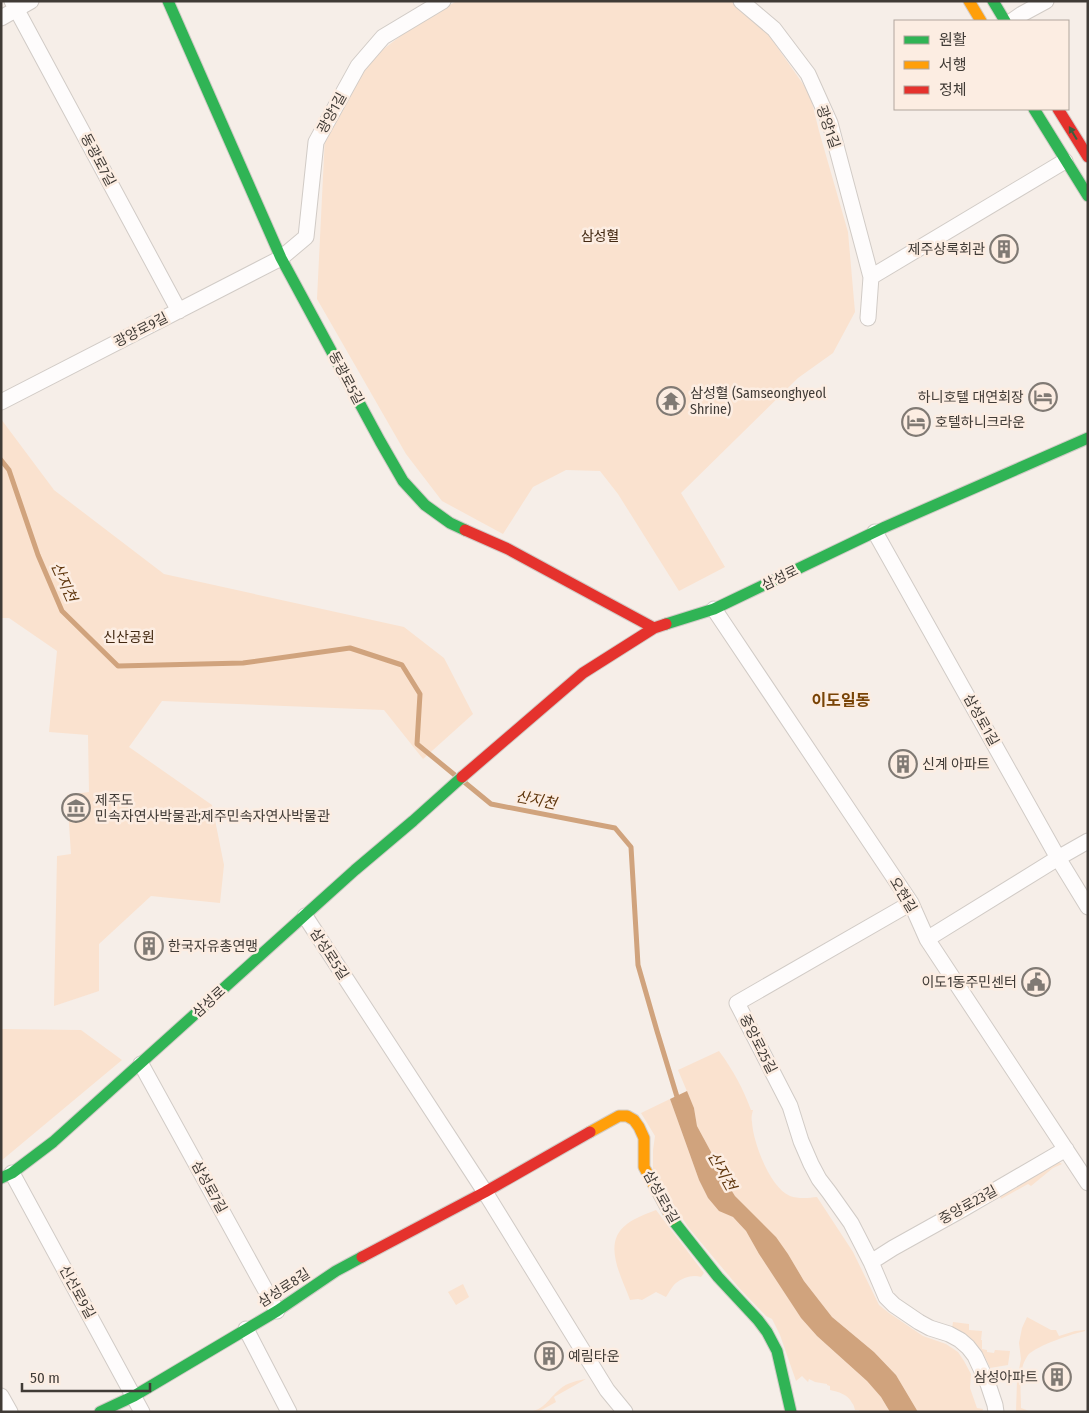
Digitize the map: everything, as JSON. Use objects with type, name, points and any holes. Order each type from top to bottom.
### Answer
[{"type":"street","points":[[1,18],[14,6],[30,1]]},
{"type":"street","name":"광양1길","points":[[281,258],[306,237],[316,142],[358,66],[383,37],[443,1]]},
{"type":"street","name":"광양1길","points":[[741,1],[774,29],[808,74],[830,123],[871,277],[868,318]]},
{"type":"street","points":[[969,1],[980,20]]},
{"type":"street","points":[[993,1],[1004,20]]},
{"type":"street","points":[[1013,20],[1046,1]]},
{"type":"street","name":"동광로5길","points":[[174,3],[281,258],[403,481],[425,505],[450,523],[508,549],[654,628]]},
{"type":"street","name":"동광로7길","points":[[14,6],[179,311]]},
{"type":"street","points":[[1035,110],[1088,196]]},
{"type":"street","points":[[1059,110],[1088,157]]},
{"type":"street","points":[[871,277],[1065,161]]},
{"type":"street","name":"광양로9길","points":[[1,402],[281,258]]},
{"type":"street","name":"삼성로","points":[[7,1175],[53,1142],[355,870],[583,673],[654,628],[714,609],[875,532],[1088,438]]},
{"type":"street","name":"삼성로1길","points":[[875,532],[1058,858],[1088,907]]},
{"type":"street","name":"오현길","points":[[714,609],[910,904],[927,938],[1066,1149],[1083,1167],[1088,1183]]},
{"type":"street","points":[[927,938],[1088,841]]},
{"type":"street","name":"중앙로25길","points":[[871,1262],[850,1224],[819,1179],[801,1141],[790,1106],[737,1003],[910,904]]},
{"type":"street","name":"삼성로5길","points":[[305,916],[485,1192],[607,1390],[625,1412]]},
{"type":"street","name":"삼성로7길","points":[[141,1064],[277,1311]]},
{"type":"street","name":"삼성로5길","points":[[485,1192],[619,1116],[626,1115],[631,1117],[643,1132],[645,1140],[644,1167],[667,1212],[718,1277],[758,1320],[772,1341],[781,1365],[791,1412]]},
{"type":"street","name":"중앙로23길","points":[[871,1262],[1066,1149]]},
{"type":"street","name":"신선로9길","points":[[7,1175],[142,1412]]},
{"type":"street","name":"삼성로8길","points":[[100,1412],[134,1396],[277,1311],[336,1271],[485,1192]]},
{"type":"street","points":[[871,1262],[886,1297],[894,1305],[930,1328],[949,1334],[968,1347],[975,1356],[988,1384],[996,1405],[996,1412]]},
{"type":"street","points":[[246,1329],[289,1412]]},
{"type":"street","points":[[1,1396],[10,1412]]},
{"type":"green space","name":"삼성혈","points":[[457,1],[732,1],[768,34],[810,94],[848,232],[855,312],[833,353],[798,378],[681,493],[725,567],[679,591],[618,494],[600,471],[566,470],[533,487],[503,534],[442,501],[406,454],[317,299],[325,136],[339,109],[372,58],[416,24]]},
{"type":"green space","name":"신산공원","points":[[1,419],[54,490],[164,574],[404,627],[444,658],[473,714],[423,759],[384,710],[162,701],[129,747],[212,805],[224,865],[220,903],[151,896],[99,944],[99,991],[54,1006],[57,856],[71,854],[67,795],[89,792],[88,735],[49,732],[57,651],[9,618],[1,618]]},
{"type":"green space","points":[[1,1029],[81,1030],[122,1060],[1,1161]]},
{"type":"green space","points":[[719,1051],[737,1079],[751,1110],[753,1110],[753,1131],[759,1152],[776,1184],[790,1196],[800,1198],[817,1197],[853,1252],[879,1305],[923,1336],[946,1344],[958,1352],[971,1374],[970,1388],[977,1408],[983,1409],[982,1412],[918,1412],[896,1375],[874,1352],[832,1317],[804,1281],[776,1238],[735,1196],[697,1126],[694,1108],[678,1070]]},
{"type":"green space","points":[[670,1099],[699,1180],[708,1198],[719,1210],[733,1217],[746,1231],[801,1318],[817,1336],[867,1381],[881,1397],[890,1412],[859,1412],[859,1410],[855,1410],[848,1397],[830,1390],[830,1386],[827,1384],[809,1379],[808,1382],[802,1376],[796,1381],[780,1335],[772,1319],[766,1316],[740,1289],[688,1227],[653,1172],[655,1136],[641,1113]]},
{"type":"green space","points":[[1059,1162],[1062,1164],[1053,1168],[1031,1186],[1028,1184],[1001,1199],[1000,1196]]},
{"type":"green space","points":[[656,1210],[704,1273],[701,1277],[691,1276],[678,1281],[666,1297],[656,1292],[642,1300],[630,1300],[616,1260],[615,1241],[619,1232],[627,1224]]},
{"type":"green space","points":[[463,1284],[469,1297],[456,1305],[448,1292]]},
{"type":"green space","points":[[1027,1317],[1051,1330],[1056,1330],[1059,1336],[1075,1331],[1085,1331],[1047,1344],[1028,1355],[1021,1375],[1021,1408],[1032,1412],[1016,1412],[1017,1380],[1021,1359],[1019,1343],[1022,1328]]},
{"type":"green space","points":[[953,1322],[969,1324],[969,1330],[982,1331],[982,1349],[987,1350],[987,1352],[994,1353],[995,1350],[1010,1351],[1008,1365],[990,1368],[975,1345],[952,1329]]},
{"type":"green space","points":[[586,1379],[554,1397],[556,1402],[538,1412],[528,1412],[538,1409],[566,1385]]},
{"type":"shaded area","points":[[687,1091],[694,1108],[697,1126],[735,1196],[776,1237],[804,1281],[832,1317],[874,1352],[896,1375],[918,1412],[890,1412],[881,1397],[867,1381],[817,1336],[801,1318],[746,1231],[733,1217],[719,1211],[708,1198],[699,1180],[670,1099]]},
{"type":"waterway","name":"산지천","points":[[1,460],[9,470],[38,555],[62,611],[118,666],[243,663],[350,648],[402,665],[420,694],[417,744],[456,776]]},
{"type":"waterway","name":"산지천","points":[[463,781],[491,804],[615,828],[631,847],[638,965],[678,1100]]},
{"type":"traffic: fast","points":[[168,1],[281,258],[380,441],[403,481],[425,505],[450,523],[465,530]]},
{"type":"traffic: fast","points":[[993,1],[1004,20]]},
{"type":"traffic: fast","points":[[1035,110],[1088,196]]},
{"type":"traffic: fast","points":[[666,624],[714,609],[885,527],[1088,438]]},
{"type":"traffic: fast","points":[[1,1178],[12,1173],[53,1142],[355,870],[462,777]]},
{"type":"traffic: fast","points":[[672,1219],[718,1277],[767,1332],[777,1351],[791,1412]]},
{"type":"traffic: fast","points":[[100,1412],[134,1396],[277,1311],[336,1271],[362,1257]]},
{"type":"traffic: slow","points":[[969,1],[980,20]]},
{"type":"traffic: slow","points":[[590,1132],[619,1116],[627,1116],[634,1120],[644,1138],[644,1167],[672,1219]]},
{"type":"traffic: jam","points":[[1059,110],[1088,157]]},
{"type":"traffic: jam","points":[[465,530],[508,549],[654,628]]},
{"type":"traffic: jam","points":[[462,777],[583,673],[654,628],[666,624]]},
{"type":"traffic: jam","points":[[362,1257],[485,1192],[590,1132]]},
{"type":"place","name":"제주상록회관","points":[[1004,249]]},
{"type":"place","name":"하니호텔 대연회장","points":[[1043,397]]},
{"type":"place","name":"삼성혈 (Samseonghyeol Shrine)","points":[[671,401]]},
{"type":"place","name":"호텔하니크라운","points":[[916,422]]},
{"type":"place","name":"신계 아파트","points":[[903,764]]},
{"type":"place","name":"제주도 민속자연사박물관;제주민속자연사박물관","points":[[76,808]]},
{"type":"place","name":"한국자유총연맹","points":[[149,946]]},
{"type":"place","name":"이도1동주민센터","points":[[1036,982]]},
{"type":"place","name":"예림타운","points":[[549,1356]]},
{"type":"place","name":"삼성아파트","points":[[1057,1377]]},
{"type":"district","name":"이도일동","points":[[841,700]]}]
